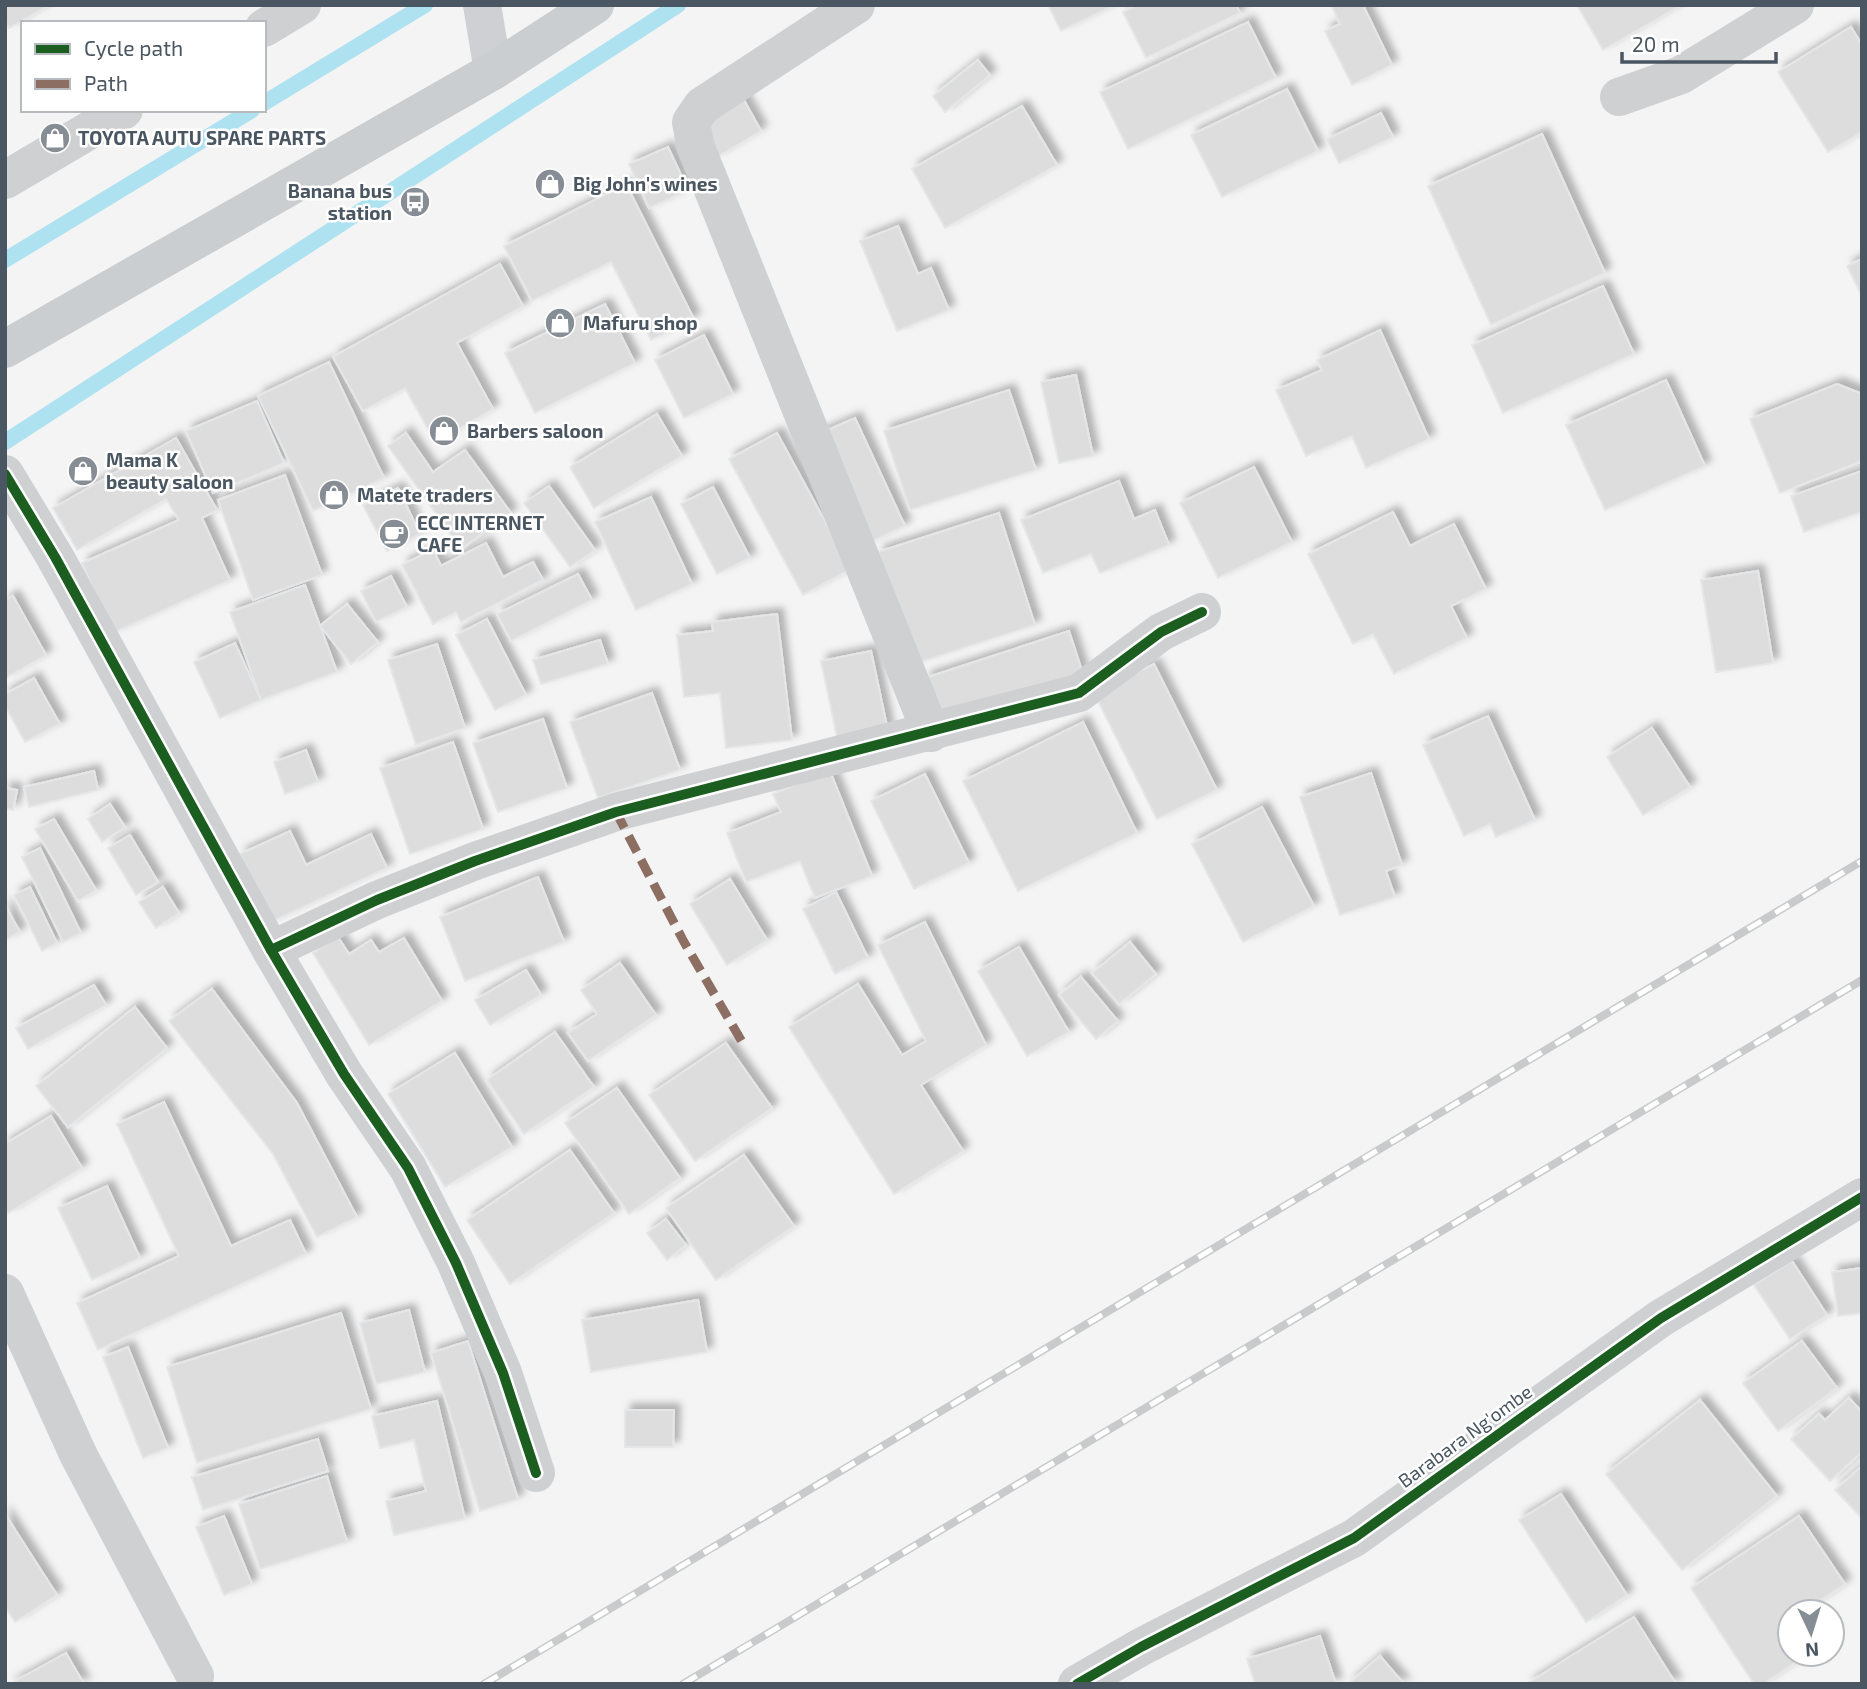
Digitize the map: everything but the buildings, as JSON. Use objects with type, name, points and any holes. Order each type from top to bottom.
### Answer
[{"type":"main road","points":[[5,348],[493,71],[595,5]]},
{"type":"street","points":[[266,27],[302,5]]},
{"type":"street","points":[[482,5],[493,71]]},
{"type":"street","points":[[856,5],[702,106],[691,122],[695,145],[930,733]]},
{"type":"street","points":[[1619,97],[1681,75],[1795,5]]},
{"type":"street","points":[[5,180],[121,112]]},
{"type":"street","points":[[5,474],[55,557],[271,950],[344,1074],[408,1168],[450,1251],[503,1373],[536,1473]]},
{"type":"street","points":[[271,950],[377,900],[450,870],[616,813],[1079,693],[1161,632],[1202,612]]},
{"type":"street","name":"Barabara Ng'ombe","points":[[1077,1684],[1141,1647],[1354,1538],[1661,1318],[1862,1197]]},
{"type":"street","points":[[5,1293],[78,1454],[195,1676]]},
{"type":"waterway","points":[[266,102],[425,5]]},
{"type":"waterway","points":[[5,442],[678,5]]},
{"type":"waterway","points":[[5,260],[249,112]]},
{"type":"railway","points":[[484,1684],[1862,861]]},
{"type":"railway","points":[[683,1684],[1862,980]]},
{"type":"marked path","points":[[616,812],[684,942],[745,1047]]},
{"type":"cycle path","points":[[5,474],[55,557],[271,950],[344,1074],[408,1168],[456,1263],[503,1373],[536,1473]]},
{"type":"cycle path","points":[[271,950],[377,900],[475,861],[616,812],[1079,693],[1161,632],[1202,612]]},
{"type":"cycle path","points":[[1077,1684],[1141,1647],[1354,1538],[1661,1318],[1862,1197]]},
{"type":"place","name":"TOYOTA AUTU SPARE PARTS","points":[[55,138]]},
{"type":"place","name":"Big John's wines","points":[[550,184]]},
{"type":"place","name":"Banana bus station","points":[[415,202]]},
{"type":"place","name":"Mafuru shop","points":[[560,323]]},
{"type":"place","name":"Barbers saloon","points":[[444,431]]},
{"type":"place","name":"Mama K beauty saloon","points":[[83,471]]},
{"type":"place","name":"Matete traders","points":[[334,495]]},
{"type":"place","name":"ECC INTERNET CAFE","points":[[394,534]]}]
